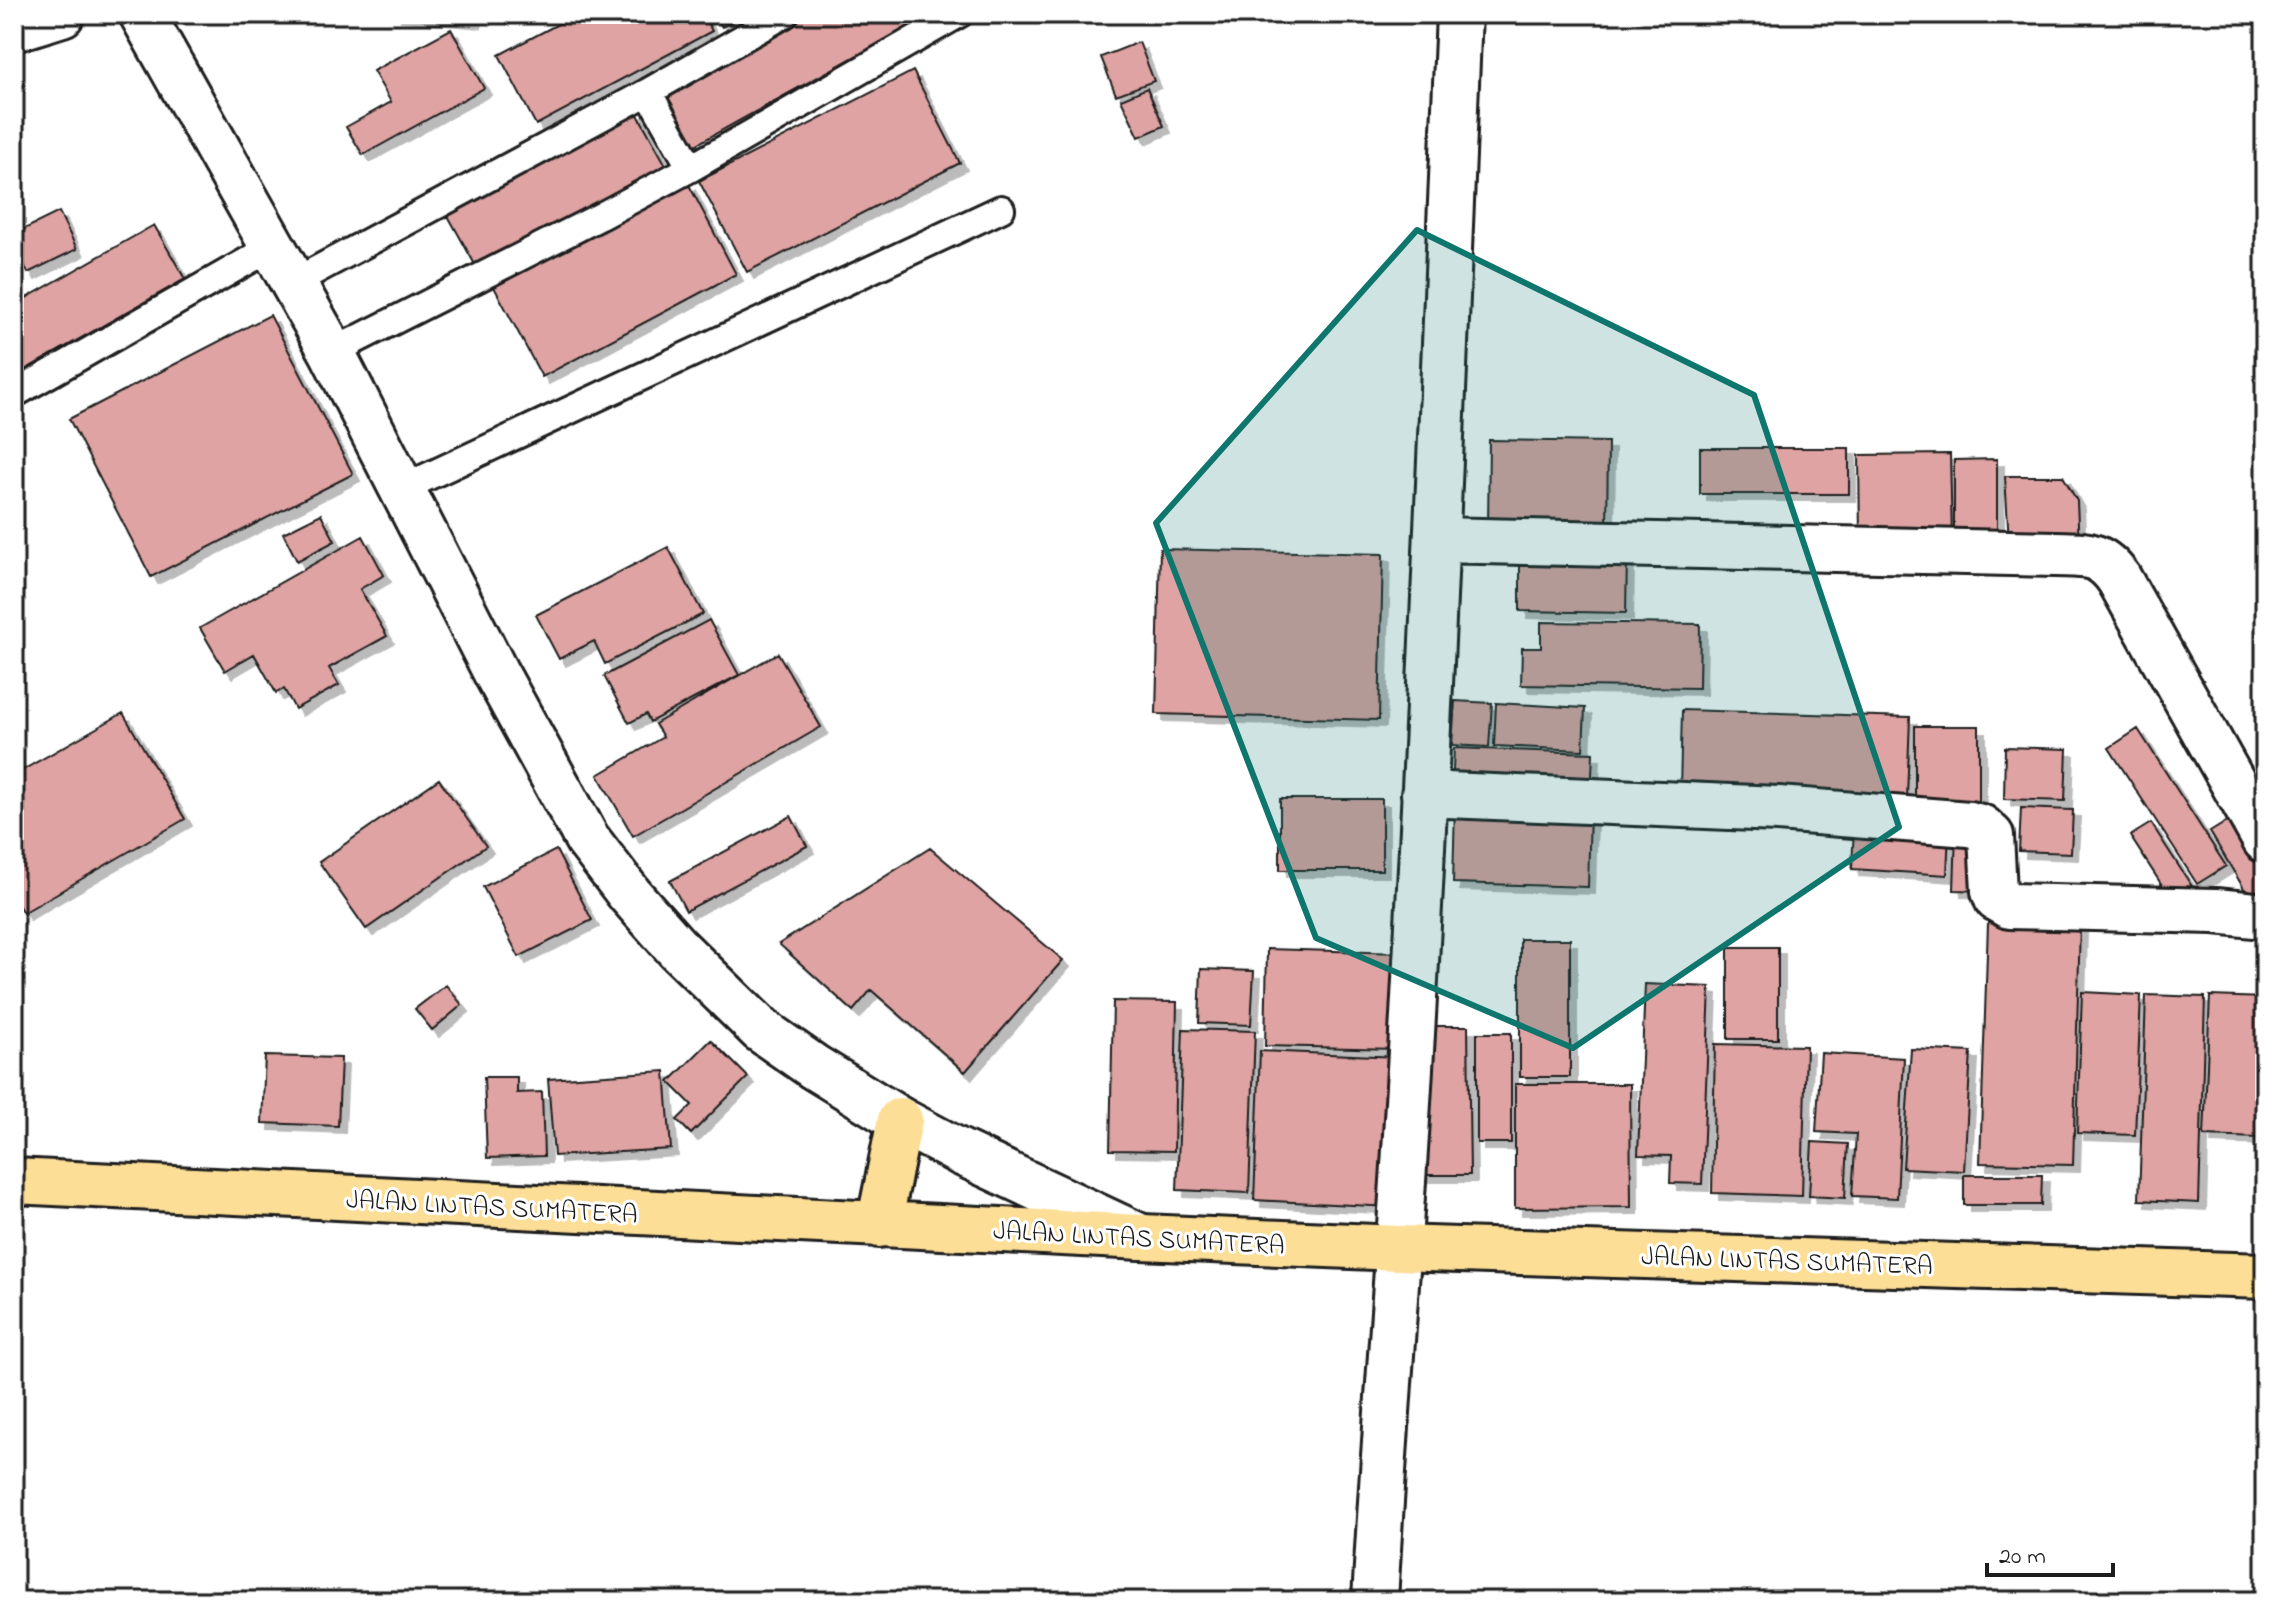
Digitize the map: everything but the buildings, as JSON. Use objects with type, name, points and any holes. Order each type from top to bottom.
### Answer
[{"type":"highway","points":[[879,1225],[900,1120]]},
{"type":"highway","name":"JALAN LINTAS SUMATERA","points":[[14,1181],[1398,1248],[2265,1276]]},
{"type":"street","points":[[14,29],[62,14]]},
{"type":"street","points":[[142,14],[332,352],[496,673],[587,839],[630,895],[677,948],[761,1030],[814,1067],[900,1120],[960,1152],[1142,1237]]},
{"type":"street","points":[[1375,1601],[1411,1051],[1438,540],[1459,14]]},
{"type":"street","points":[[1438,540],[2097,557],[2110,566],[2119,579],[2265,840]]},
{"type":"street","points":[[1424,794],[1778,809],[1969,824],[1981,827],[1991,836],[1994,891],[1997,899],[2009,906],[2215,911],[2265,916]]},
{"type":"lane","points":[[14,394],[648,92],[785,14]]},
{"type":"lane","points":[[332,352],[691,168],[959,14]]},
{"type":"lane","points":[[648,92],[691,168]]},
{"type":"lane","points":[[401,489],[1001,209]]},
{"type":"highlighted area","points":[[1417,230],[1754,395],[1899,827],[1573,1048],[1316,938],[1156,523]]}]
